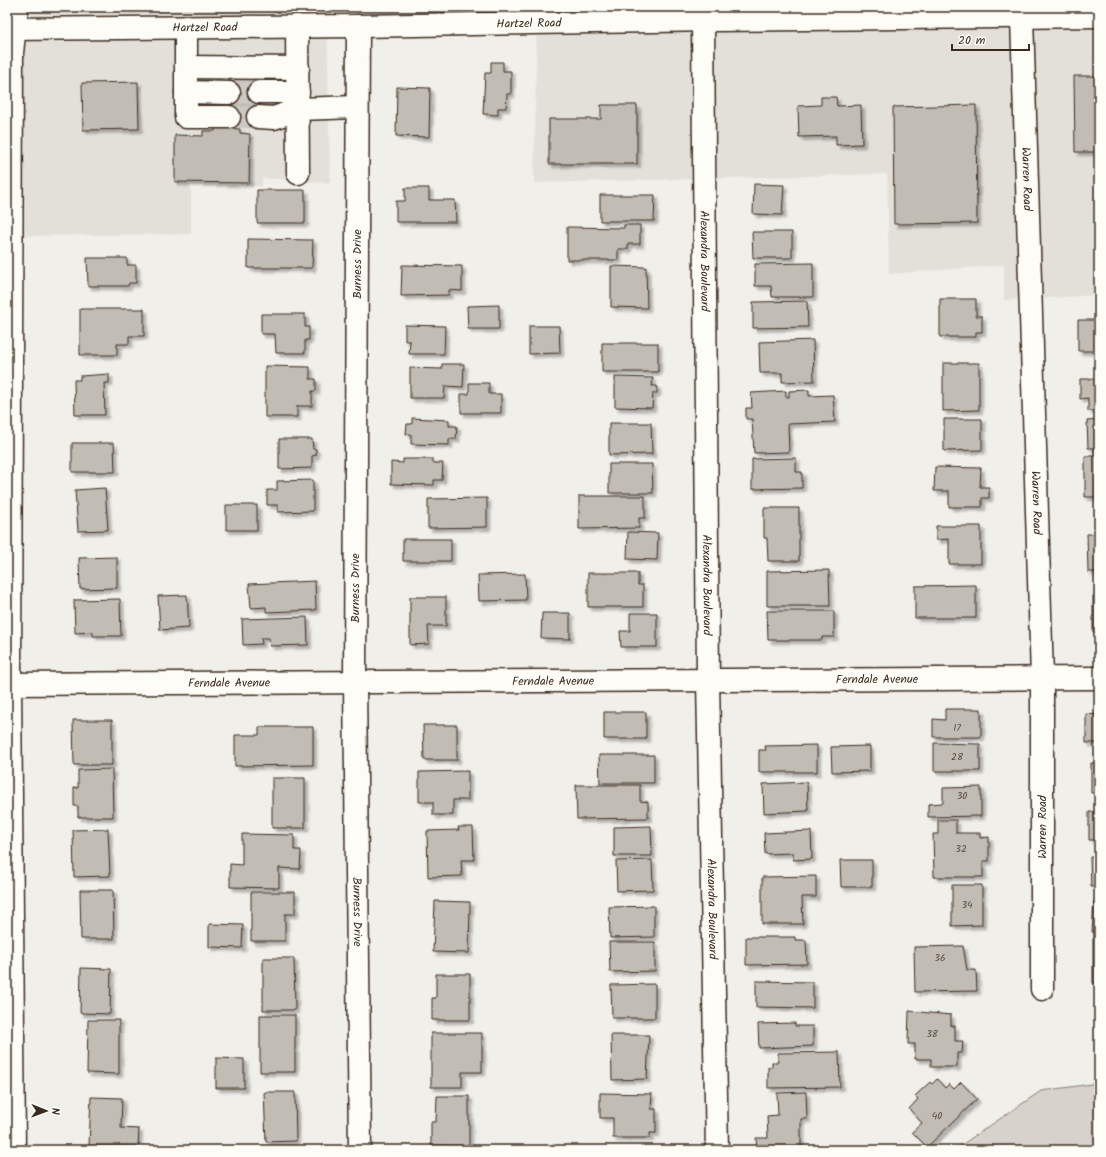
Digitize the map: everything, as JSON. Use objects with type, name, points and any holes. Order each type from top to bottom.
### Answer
[{"type":"street","points":[[14,1150],[8,684],[11,28],[17,7]]},
{"type":"street","name":"Hartzel Road","points":[[11,28],[358,26],[830,13],[953,13],[1022,17],[1099,16]]},
{"type":"street","name":"Alexandra Boulevard","points":[[711,16],[708,680],[717,1150]]},
{"type":"street","name":"Warren Road","points":[[1022,17],[1042,678],[1042,989]]},
{"type":"street","points":[[298,26],[298,173]]},
{"type":"street","name":"Burness Drive","points":[[358,26],[355,682],[360,1150]]},
{"type":"street","points":[[186,27],[186,117],[229,117]]},
{"type":"street","points":[[187,67],[298,68]]},
{"type":"street","points":[[186,92],[229,93]]},
{"type":"street","points":[[259,92],[298,101],[357,108]]},
{"type":"street","points":[[258,117],[274,118],[298,101]]},
{"type":"street","name":"Ferndale Avenue","points":[[8,684],[1099,678]]},
{"type":"shaded area","points":[[7,7],[327,7],[330,183],[262,178],[262,186],[191,186],[191,234],[7,236]]},
{"type":"shaded area","points":[[537,7],[1099,7],[1099,295],[1004,300],[1004,265],[889,274],[887,174],[534,183]]},
{"type":"shaded area","points":[[1099,1083],[1099,1150],[954,1150],[1041,1091]]},
{"type":"building","points":[[491,62],[503,62],[503,71],[511,71],[511,94],[507,94],[506,108],[498,108],[498,115],[483,114],[485,73],[491,73]]},
{"type":"building","points":[[229,73],[259,73],[259,121],[229,121]]},
{"type":"building","points":[[1074,76],[1096,76],[1097,152],[1075,152]]},
{"type":"building","points":[[138,82],[139,129],[83,130],[82,83]]},
{"type":"building","points":[[397,87],[430,88],[429,137],[396,136]]},
{"type":"building","points":[[821,97],[836,97],[837,106],[861,105],[862,144],[836,145],[836,136],[799,137],[798,106],[821,105]]},
{"type":"building","points":[[601,105],[637,105],[637,164],[549,164],[549,119],[601,119]]},
{"type":"building","points":[[976,105],[977,223],[894,224],[893,107]]},
{"type":"building","points":[[215,128],[240,129],[240,133],[250,134],[249,183],[175,182],[175,135],[203,136],[203,131],[215,131]]},
{"type":"building","points":[[754,184],[784,185],[782,215],[753,214]]},
{"type":"building","points":[[405,188],[429,188],[429,200],[455,200],[456,222],[396,222],[396,201],[405,201]]},
{"type":"building","points":[[257,190],[305,190],[305,223],[257,223]]},
{"type":"building","points":[[600,195],[655,195],[654,221],[600,221]]},
{"type":"building","points":[[624,225],[640,225],[640,244],[628,244],[628,249],[618,249],[618,260],[567,260],[567,227],[624,228]]},
{"type":"building","points":[[752,232],[792,232],[792,258],[753,258]]},
{"type":"building","points":[[248,239],[313,240],[312,268],[248,268]]},
{"type":"building","points":[[87,258],[127,258],[127,265],[136,265],[136,283],[129,283],[128,286],[88,286]]},
{"type":"building","points":[[813,263],[813,297],[772,297],[771,286],[755,286],[755,264]]},
{"type":"building","points":[[402,265],[462,266],[462,291],[449,290],[449,295],[401,296]]},
{"type":"building","points":[[611,266],[646,267],[647,308],[611,307]]},
{"type":"building","points":[[940,299],[976,299],[976,316],[982,316],[982,332],[976,332],[976,337],[940,337]]},
{"type":"building","points":[[807,301],[808,327],[753,328],[753,302]]},
{"type":"building","points":[[499,305],[499,329],[468,329],[467,306]]},
{"type":"building","points":[[80,309],[144,309],[144,336],[129,336],[129,344],[117,344],[117,355],[80,355]]},
{"type":"building","points":[[261,314],[305,314],[305,327],[309,327],[309,340],[305,340],[305,353],[276,353],[275,334],[261,334]]},
{"type":"building","points":[[1078,320],[1099,320],[1099,351],[1078,351]]},
{"type":"building","points":[[405,325],[445,326],[444,354],[409,354],[410,341],[405,341]]},
{"type":"building","points":[[529,326],[559,326],[560,353],[529,354]]},
{"type":"building","points":[[813,340],[814,381],[782,382],[782,373],[760,373],[759,342]]},
{"type":"building","points":[[602,343],[658,343],[658,372],[602,372]]},
{"type":"building","points":[[943,363],[979,363],[979,410],[943,411]]},
{"type":"building","points":[[442,364],[464,364],[463,387],[445,386],[444,398],[410,398],[410,368],[442,369]]},
{"type":"building","points":[[265,366],[310,367],[310,379],[316,379],[316,391],[312,391],[312,406],[297,406],[297,417],[265,417]]},
{"type":"building","points":[[109,374],[109,383],[104,383],[105,415],[75,415],[74,380],[80,380],[80,376]]},
{"type":"building","points":[[615,377],[653,378],[652,386],[657,386],[657,393],[653,393],[652,408],[615,407]]},
{"type":"building","points":[[1080,379],[1099,379],[1099,411],[1088,411],[1088,398],[1080,399]]},
{"type":"building","points":[[469,383],[489,383],[489,394],[501,394],[501,413],[461,413],[461,394],[469,394]]},
{"type":"building","points":[[809,390],[809,396],[833,395],[835,422],[788,424],[789,452],[754,453],[752,419],[746,419],[746,408],[752,408],[751,393],[786,391],[786,397],[789,397],[789,391]]},
{"type":"building","points":[[412,418],[449,420],[449,426],[457,426],[456,439],[449,439],[449,445],[411,444],[411,434],[406,434],[407,424],[412,424]]},
{"type":"building","points":[[944,419],[982,419],[982,450],[944,451]]},
{"type":"building","points":[[1099,420],[1099,448],[1088,448],[1087,421]]},
{"type":"building","points":[[609,423],[651,423],[652,454],[609,455]]},
{"type":"building","points":[[279,439],[312,439],[313,449],[316,449],[316,455],[312,456],[312,468],[279,469]]},
{"type":"building","points":[[72,443],[114,443],[115,472],[72,472]]},
{"type":"building","points":[[1085,456],[1099,456],[1099,497],[1085,497]]},
{"type":"building","points":[[796,458],[796,472],[802,472],[802,488],[752,489],[752,459]]},
{"type":"building","points":[[403,459],[433,459],[433,463],[443,463],[442,480],[434,480],[434,485],[391,484],[391,462],[403,463]]},
{"type":"building","points":[[609,464],[652,464],[653,493],[609,493]]},
{"type":"building","points":[[935,467],[981,468],[980,487],[989,487],[989,498],[982,498],[982,507],[949,507],[949,491],[934,491]]},
{"type":"building","points":[[313,480],[313,511],[278,512],[278,505],[267,505],[267,490],[277,490],[277,481]]},
{"type":"building","points":[[105,488],[108,530],[78,531],[75,490]]},
{"type":"building","points":[[579,496],[645,496],[645,518],[639,518],[639,528],[579,529]]},
{"type":"building","points":[[487,498],[487,527],[428,528],[428,499]]},
{"type":"building","points":[[226,505],[257,505],[257,530],[226,530]]},
{"type":"building","points":[[764,508],[799,508],[799,561],[768,561],[767,538],[764,538]]},
{"type":"building","points":[[936,526],[981,526],[981,564],[949,564],[949,539],[936,540]]},
{"type":"building","points":[[628,532],[658,533],[657,560],[627,559]]},
{"type":"building","points":[[1087,534],[1099,534],[1099,572],[1088,572]]},
{"type":"building","points":[[403,539],[451,539],[451,561],[403,561]]},
{"type":"building","points":[[117,557],[117,588],[80,589],[79,558]]},
{"type":"building","points":[[829,570],[830,606],[767,606],[767,571]]},
{"type":"building","points":[[588,573],[638,573],[638,585],[643,585],[643,607],[588,607]]},
{"type":"building","points":[[525,574],[526,600],[479,601],[478,575]]},
{"type":"building","points":[[315,581],[316,610],[266,612],[266,607],[251,608],[249,584]]},
{"type":"building","points":[[976,585],[976,618],[915,618],[915,586]]},
{"type":"building","points":[[187,595],[189,628],[160,630],[158,596]]},
{"type":"building","points":[[1093,596],[1099,596],[1099,632],[1093,632]]},
{"type":"building","points":[[410,597],[446,597],[446,626],[428,626],[429,644],[410,645]]},
{"type":"building","points":[[120,599],[121,636],[93,636],[93,632],[75,633],[74,600]]},
{"type":"building","points":[[767,611],[834,611],[834,637],[822,637],[822,640],[768,640]]},
{"type":"building","points":[[542,613],[570,613],[570,639],[541,638]]},
{"type":"building","points":[[630,613],[657,613],[657,647],[621,647],[620,631],[630,631]]},
{"type":"building","points":[[307,617],[308,645],[270,646],[269,638],[261,638],[262,644],[243,645],[242,619]]},
{"type":"building","points":[[945,709],[981,709],[981,737],[933,737],[933,719],[945,720]]},
{"type":"building","points":[[604,712],[646,712],[646,739],[604,739]]},
{"type":"building","points":[[1086,714],[1099,715],[1099,743],[1086,743]]},
{"type":"building","points":[[73,720],[112,720],[112,765],[74,765]]},
{"type":"building","points":[[423,725],[457,725],[457,760],[424,760]]},
{"type":"building","points":[[259,727],[313,727],[313,765],[235,766],[235,735],[259,735]]},
{"type":"building","points":[[934,743],[980,744],[980,771],[934,771]]},
{"type":"building","points":[[817,745],[817,772],[759,772],[759,750],[766,750],[765,746]]},
{"type":"building","points":[[870,746],[870,771],[832,772],[831,747]]},
{"type":"building","points":[[599,755],[654,755],[654,783],[600,783]]},
{"type":"building","points":[[1091,763],[1099,763],[1099,793],[1091,793]]},
{"type":"building","points":[[112,769],[113,817],[78,817],[78,806],[74,806],[74,787],[78,788],[78,770]]},
{"type":"building","points":[[468,771],[468,800],[453,800],[453,815],[433,815],[433,802],[419,802],[419,772]]},
{"type":"building","points":[[272,778],[305,778],[305,828],[272,828]]},
{"type":"building","points":[[807,782],[808,811],[764,813],[763,784]]},
{"type":"building","points":[[576,785],[640,785],[640,801],[648,802],[648,818],[577,819]]},
{"type":"building","points":[[981,787],[981,816],[928,817],[928,804],[943,803],[943,788]]},
{"type":"building","points":[[1089,812],[1099,812],[1099,840],[1089,840]]},
{"type":"building","points":[[938,820],[956,820],[956,833],[980,833],[980,838],[989,837],[989,861],[983,861],[983,877],[934,877],[933,834],[938,834]]},
{"type":"building","points":[[651,826],[652,856],[614,856],[614,827]]},
{"type":"building","points":[[458,827],[473,827],[474,860],[461,860],[462,876],[428,877],[427,831],[459,830]]},
{"type":"building","points":[[108,829],[110,876],[74,877],[73,830]]},
{"type":"building","points":[[811,831],[812,859],[793,860],[793,853],[765,854],[764,833]]},
{"type":"building","points":[[242,834],[294,835],[294,850],[301,850],[300,869],[279,868],[279,888],[230,887],[230,864],[242,865]]},
{"type":"building","points":[[1090,857],[1099,857],[1099,887],[1091,887]]},
{"type":"building","points":[[652,860],[653,890],[617,891],[616,861]]},
{"type":"building","points":[[840,860],[872,860],[872,887],[841,887]]},
{"type":"building","points":[[816,876],[816,897],[802,897],[803,924],[762,924],[762,877]]},
{"type":"building","points":[[952,885],[982,885],[982,925],[952,926]]},
{"type":"building","points":[[80,890],[113,890],[114,939],[81,939]]},
{"type":"building","points":[[251,892],[295,892],[295,914],[285,914],[285,941],[251,941]]},
{"type":"building","points":[[435,901],[470,902],[469,953],[433,952]]},
{"type":"building","points":[[1094,901],[1099,902],[1099,932],[1092,932]]},
{"type":"building","points":[[654,906],[654,937],[610,938],[609,907]]},
{"type":"building","points":[[209,924],[243,925],[242,948],[209,947]]},
{"type":"building","points":[[746,937],[795,937],[795,940],[806,940],[807,964],[746,965]]},
{"type":"building","points":[[1093,939],[1099,939],[1099,983],[1093,983]]},
{"type":"building","points":[[609,942],[655,942],[655,971],[610,972]]},
{"type":"building","points":[[963,946],[967,970],[976,970],[977,991],[915,992],[914,947]]},
{"type":"building","points":[[263,958],[294,958],[295,1010],[263,1010]]},
{"type":"building","points":[[81,968],[111,969],[110,1014],[80,1013]]},
{"type":"building","points":[[436,974],[470,974],[470,1020],[432,1020],[432,998],[436,998]]},
{"type":"building","points":[[756,981],[813,982],[813,1008],[756,1007]]},
{"type":"building","points":[[655,984],[655,1018],[612,1018],[611,985]]},
{"type":"building","points":[[909,1011],[951,1015],[951,1026],[955,1026],[955,1041],[963,1041],[962,1053],[957,1053],[957,1067],[931,1067],[931,1059],[915,1059],[915,1044],[908,1044]]},
{"type":"building","points":[[260,1015],[295,1015],[295,1072],[260,1072]]},
{"type":"building","points":[[88,1020],[119,1020],[119,1074],[87,1073]]},
{"type":"building","points":[[795,1023],[795,1026],[813,1026],[813,1046],[759,1048],[758,1024]]},
{"type":"building","points":[[431,1033],[482,1033],[482,1072],[462,1072],[462,1087],[431,1087]]},
{"type":"building","points":[[611,1035],[649,1035],[647,1079],[612,1080]]},
{"type":"building","points":[[839,1052],[840,1087],[768,1088],[768,1067],[772,1067],[772,1062],[778,1062],[778,1053]]},
{"type":"building","points":[[216,1058],[244,1059],[244,1088],[216,1088]]},
{"type":"building","points":[[937,1079],[945,1088],[949,1084],[954,1089],[961,1082],[977,1099],[927,1147],[912,1132],[922,1123],[909,1109],[918,1099],[915,1096],[930,1082],[932,1084]]},
{"type":"building","points":[[264,1092],[295,1092],[296,1141],[266,1142]]},
{"type":"building","points":[[806,1092],[807,1119],[801,1119],[801,1150],[757,1150],[756,1138],[768,1138],[767,1116],[778,1115],[777,1093]]},
{"type":"building","points":[[600,1093],[652,1094],[651,1109],[656,1109],[656,1133],[650,1133],[650,1138],[613,1138],[613,1118],[600,1118]]},
{"type":"building","points":[[437,1096],[469,1096],[469,1146],[431,1145],[431,1122],[436,1122]]},
{"type":"building","points":[[91,1097],[122,1098],[121,1128],[139,1129],[138,1147],[89,1146]]},
{"type":"tunnel","points":[[229,93],[259,92]]},
{"type":"tunnel","points":[[229,117],[258,117]]}]
